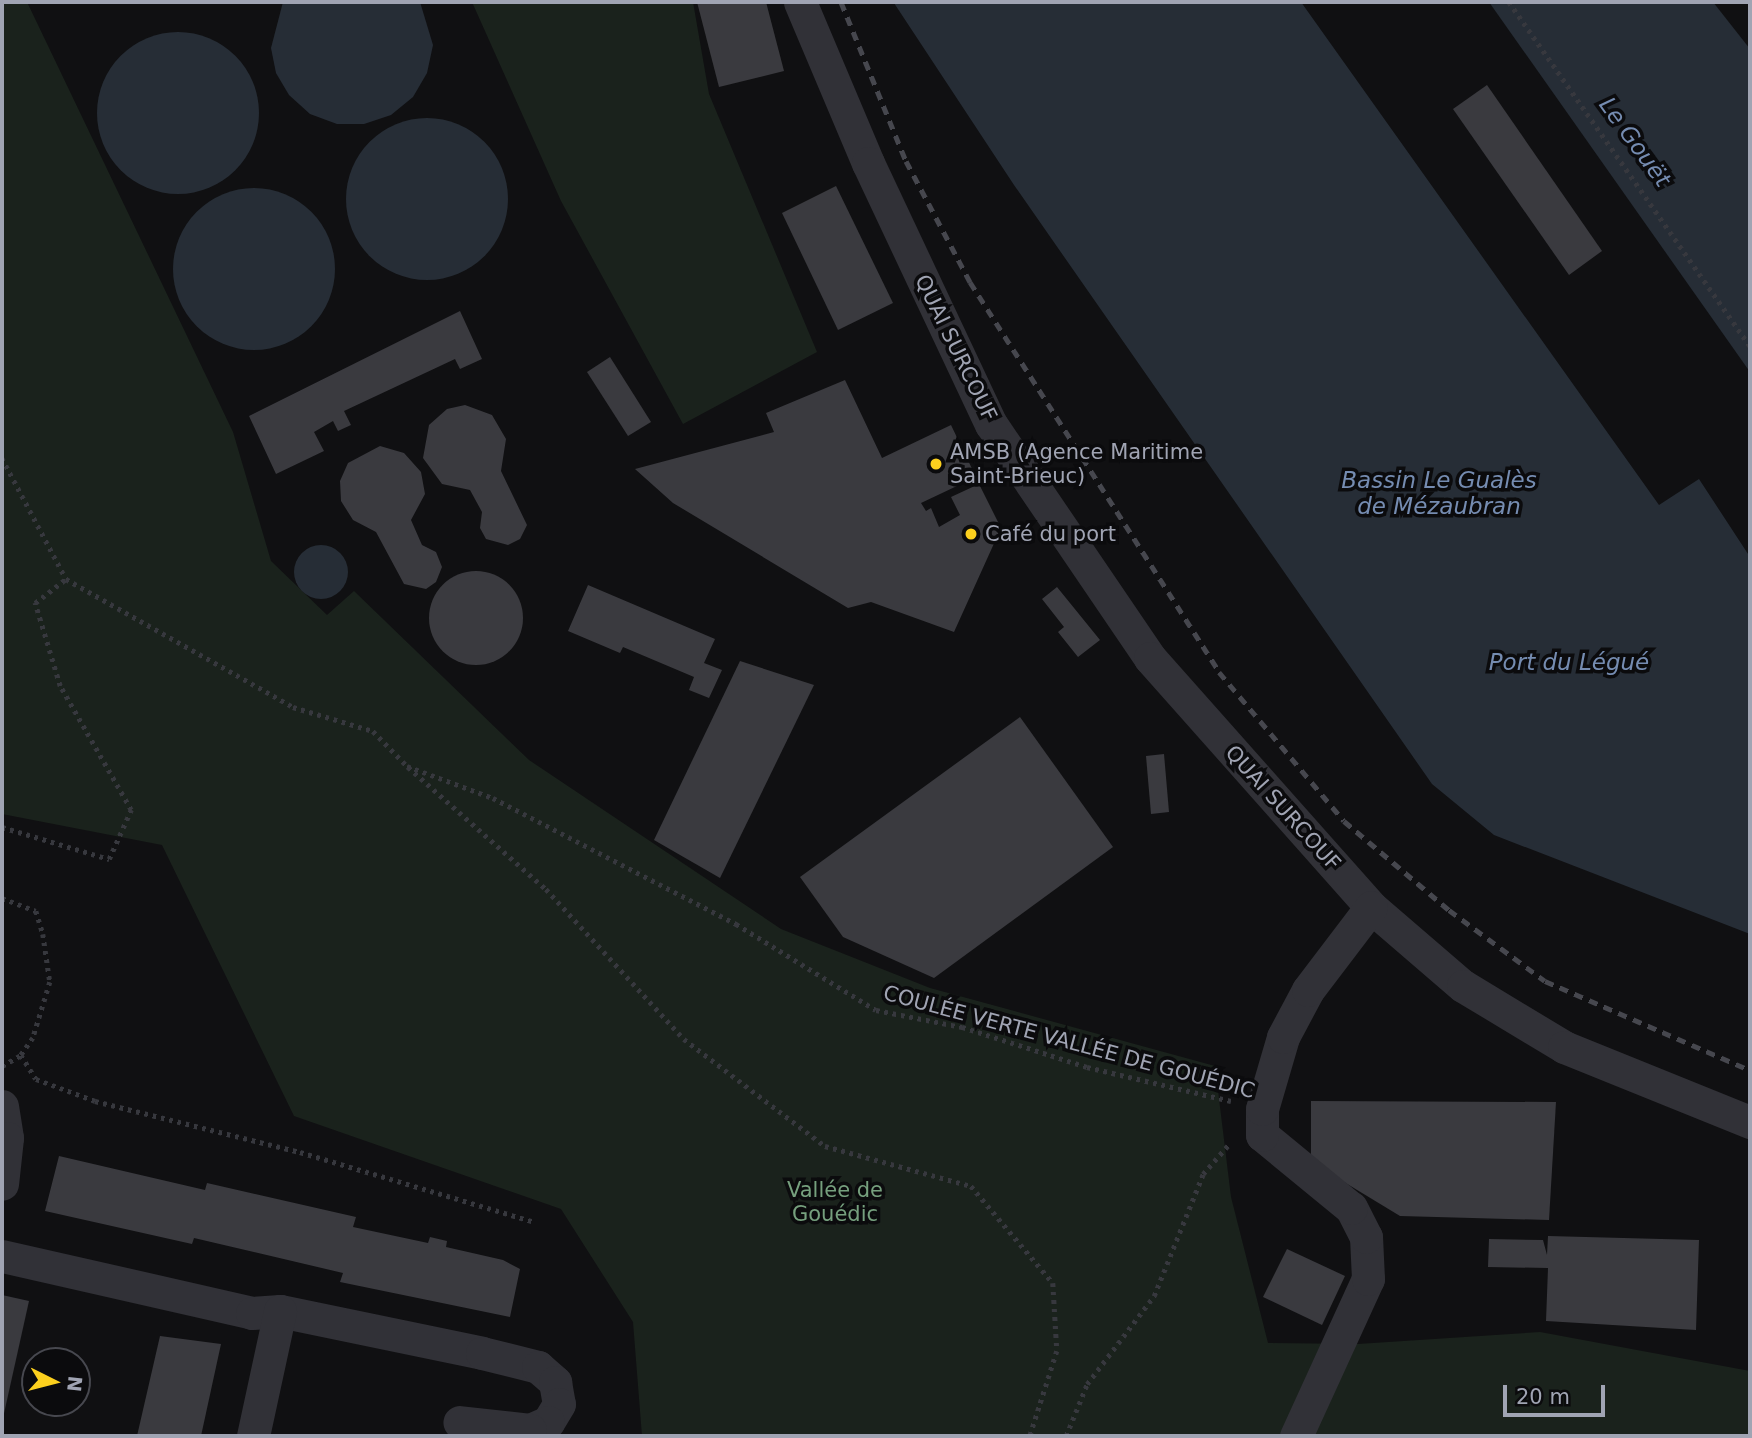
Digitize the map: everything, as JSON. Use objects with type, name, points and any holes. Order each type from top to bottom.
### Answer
[{"type":"street","name":"QUAI SURCOUF","points":[[805,7],[868,163],[991,424],[1150,659],[1371,907],[1463,986],[1564,1047],[1750,1122]]},
{"type":"street","points":[[1296,1436],[1368,1279],[1366,1237],[1351,1208],[1262,1122],[1289,1025],[1308,990],[1371,907]]},
{"type":"street","points":[[2,1106],[6,1138],[2,1184]]},
{"type":"street","points":[[2,1256],[252,1313],[280,1311],[482,1353],[538,1367],[555,1382],[559,1404],[548,1422],[530,1430],[459,1422]]},
{"type":"street","points":[[253,1436],[280,1311]]},
{"type":"path","points":[[1509,2],[1750,346]]},
{"type":"path","points":[[2,458],[66,579],[34,603],[60,686],[131,810],[109,859],[2,827]]},
{"type":"path","name":"COULÉE VERTE VALLÉE DE GOUÉDIC","points":[[66,579],[293,707],[373,731],[407,766],[493,798],[736,924],[876,1010],[962,1027],[1262,1122]]},
{"type":"path","points":[[407,766],[546,889],[684,1039],[825,1146],[971,1186],[1053,1283],[1057,1350],[1030,1436]]},
{"type":"path","points":[[2,898],[36,911],[50,982],[33,1038],[22,1055],[2,1066]]},
{"type":"path","points":[[22,1055],[36,1079],[95,1101],[300,1152],[532,1221]]},
{"type":"path","points":[[1066,1436],[1087,1384],[1154,1296],[1203,1174],[1262,1122]]},
{"type":"green space","name":"Vallée de Gouédic","points":[[2,2],[27,2],[233,432],[271,561],[327,615],[354,591],[529,760],[781,929],[930,988],[1215,1066],[1231,1197],[1268,1343],[1358,1344],[1540,1332],[1750,1371],[1750,1436],[642,1436],[633,1322],[561,1209],[294,1116],[162,845],[2,814]]},
{"type":"green space","points":[[472,2],[693,2],[709,94],[817,352],[683,424],[561,201]]},
{"type":"water","points":[[283,2],[420,2],[433,45],[427,73],[413,97],[391,115],[364,124],[337,124],[310,114],[289,95],[276,73],[271,48]]},
{"type":"water","name":"Port du Légué","points":[[1301,2],[1659,505],[1699,479],[1750,557],[1750,934],[1494,835],[1432,784],[1014,185],[894,3]]},
{"type":"water","name":"Le Gouët","points":[[1489,2],[1713,2],[1750,49],[1750,372]]},
{"type":"water","points":[[178,32],[209,39],[235,56],[252,82],[259,113],[252,144],[235,170],[209,187],[178,194],[147,187],[121,170],[104,144],[97,113],[104,82],[121,56],[147,39]]},
{"type":"water","points":[[427,118],[458,125],[484,142],[501,168],[508,199],[501,230],[484,256],[458,273],[427,280],[396,273],[370,256],[353,230],[346,199],[353,168],[370,142],[396,125]]},
{"type":"water","points":[[254,188],[285,195],[311,212],[328,238],[335,269],[328,300],[311,326],[285,343],[254,350],[223,343],[197,326],[180,300],[173,269],[180,238],[197,212],[223,195]]},
{"type":"water","points":[[326,545],[336,549],[344,557],[348,572],[344,587],[336,595],[316,599],[306,595],[298,587],[294,567],[298,557],[306,549]]},
{"type":"building","points":[[697,2],[766,2],[784,71],[719,87]]},
{"type":"building","points":[[1487,85],[1602,251],[1569,275],[1453,109]]},
{"type":"building","points":[[836,186],[893,303],[838,330],[782,213]]},
{"type":"building","points":[[460,311],[482,359],[460,369],[455,359],[344,411],[351,425],[338,431],[333,421],[314,432],[324,451],[276,474],[249,416]]},
{"type":"building","points":[[610,357],[651,422],[628,436],[587,372]]},
{"type":"building","points":[[845,380],[882,458],[951,425],[976,477],[921,503],[926,511],[931,508],[939,527],[960,515],[951,497],[979,484],[1001,528],[954,632],[871,602],[848,608],[673,503],[635,469],[774,432],[766,413]]},
{"type":"building","points":[[465,405],[492,415],[506,439],[501,471],[527,525],[520,539],[508,545],[486,539],[480,528],[482,512],[470,490],[442,484],[423,458],[429,425],[447,409]]},
{"type":"building","points":[[380,446],[404,453],[421,472],[425,494],[411,520],[422,545],[436,552],[442,567],[436,582],[426,589],[404,584],[376,532],[353,520],[341,501],[340,481],[348,463]]},
{"type":"building","points":[[476,571],[494,574],[509,585],[520,600],[523,618],[520,636],[509,651],[494,662],[476,665],[458,662],[443,651],[432,636],[429,618],[432,600],[443,585],[458,574]]},
{"type":"building","points":[[588,585],[715,639],[704,663],[722,670],[709,698],[689,690],[694,677],[623,647],[620,653],[568,631]]},
{"type":"building","points":[[1057,587],[1100,640],[1078,657],[1058,632],[1064,627],[1042,599]]},
{"type":"building","points":[[740,661],[814,685],[720,878],[654,840]]},
{"type":"building","points":[[1020,717],[1113,847],[934,978],[843,937],[800,877]]},
{"type":"building","points":[[1164,754],[1169,812],[1151,814],[1146,756]]},
{"type":"building","points":[[1311,1101],[1556,1102],[1549,1220],[1400,1216],[1311,1162]]},
{"type":"building","points":[[59,1156],[205,1190],[207,1183],[356,1217],[353,1227],[428,1243],[430,1237],[447,1241],[446,1247],[503,1260],[520,1269],[510,1317],[340,1282],[343,1273],[194,1238],[192,1244],[45,1211]]},
{"type":"building","points":[[1548,1236],[1699,1240],[1696,1330],[1546,1321],[1548,1268],[1488,1267],[1489,1239],[1543,1240],[1547,1255]]},
{"type":"building","points":[[1287,1249],[1345,1276],[1322,1325],[1263,1297]]},
{"type":"building","points":[[2,1295],[29,1301],[3,1418],[2,1417]]},
{"type":"building","points":[[160,1336],[221,1344],[201,1436],[137,1436]]},
{"type":"railway","points":[[841,2],[906,161],[970,282],[1219,672],[1344,821],[1449,910],[1545,981],[1750,1070]]},
{"type":"place","name":"AMSB (Agence Maritime Saint-Brieuc)","points":[[936,464]]},
{"type":"place","name":"Café du port","points":[[971,534]]},
{"type":"water label","name":"Bassin Le Gualès de Mézaubran","points":[[1439,493]]}]
